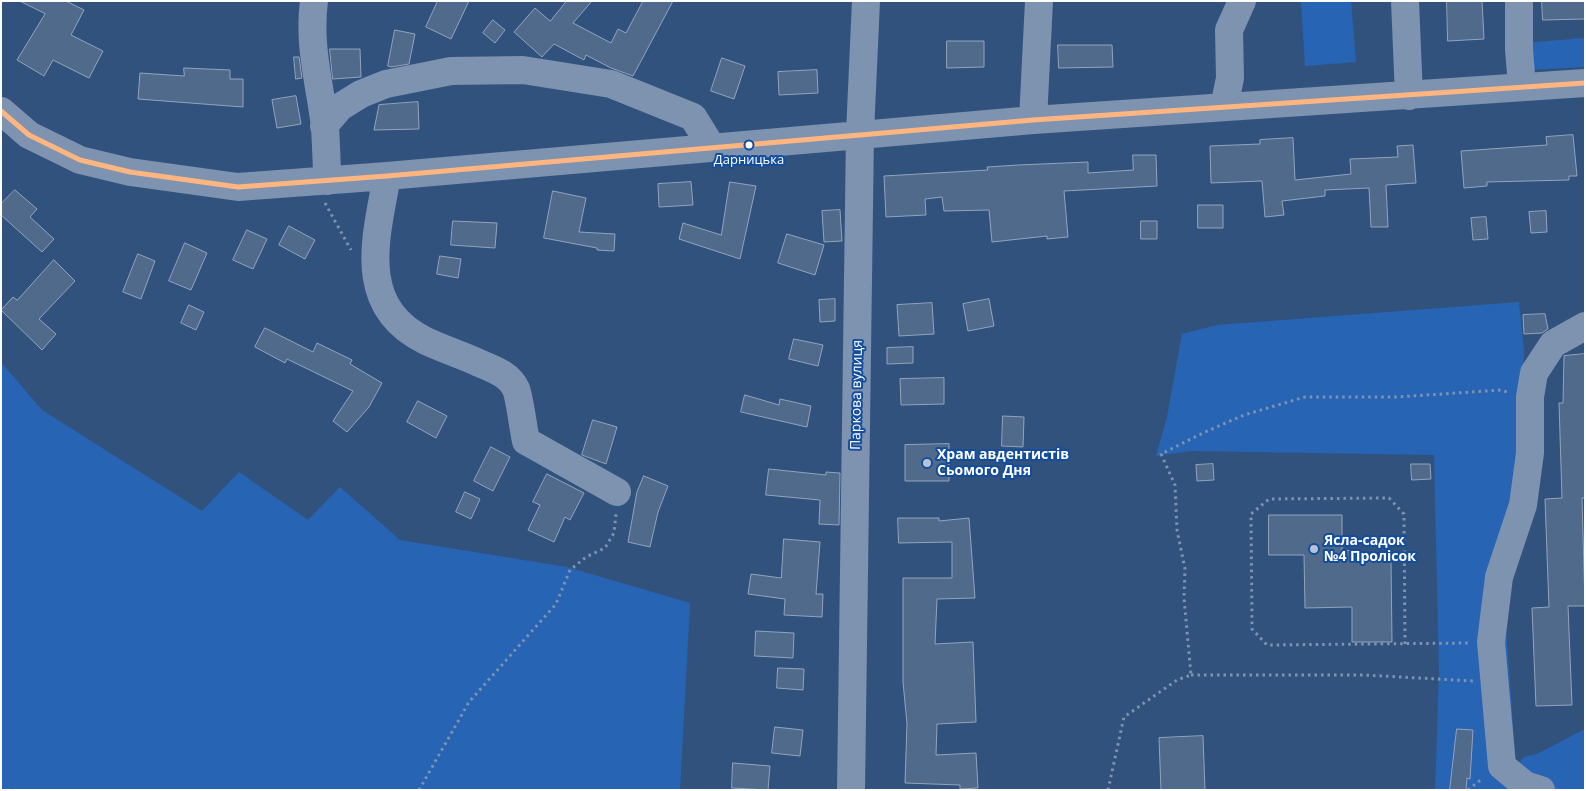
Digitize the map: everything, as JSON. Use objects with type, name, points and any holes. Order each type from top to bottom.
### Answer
[{"type":"street","points":[[314,1],[311,18],[315,76],[324,126],[319,181]]},
{"type":"street","name":"Паркова вулиця","points":[[851,790],[860,133],[866,1]]},
{"type":"street","points":[[1033,120],[1039,1]]},
{"type":"street","points":[[1224,107],[1230,78],[1229,30],[1242,1]]},
{"type":"street","points":[[1405,1],[1409,96]]},
{"type":"street","points":[[1519,1],[1519,50],[1522,87]]},
{"type":"street","points":[[324,126],[340,107],[360,94],[386,84],[451,71],[523,70],[611,84],[693,117],[711,146]]},
{"type":"street","points":[[1,111],[30,135],[80,160],[130,172],[238,187],[387,176],[860,133],[1585,83]]},
{"type":"street","points":[[387,176],[374,245],[375,278],[382,298],[399,323],[426,341],[504,374],[516,388],[526,441],[617,492]]},
{"type":"street","points":[[1541,790],[1525,785],[1502,766],[1491,642],[1499,577],[1523,505],[1530,454],[1530,396],[1534,373],[1553,344],[1585,326]]},
{"type":"path","points":[[319,181],[328,208],[355,258]]},
{"type":"path","points":[[1191,675],[1184,598],[1185,569],[1177,530],[1175,485],[1161,454],[1205,432],[1244,416],[1305,397],[1397,397],[1501,390],[1530,396]]},
{"type":"path","points":[[420,790],[469,702],[534,626],[556,604],[570,570],[586,557],[605,548],[614,533],[617,492]]},
{"type":"path","points":[[1405,644],[1404,514],[1389,498],[1269,499],[1251,514],[1252,629],[1267,645],[1405,644],[1491,642]]},
{"type":"path","points":[[1108,790],[1124,718],[1177,680],[1191,675],[1364,675],[1493,681]]},
{"type":"shaded area","points":[[1301,1],[1351,1],[1356,62],[1305,66]]},
{"type":"shaded area","points":[[1585,38],[1585,67],[1526,70],[1524,43]]},
{"type":"shaded area","points":[[1519,302],[1524,351],[1522,443],[1505,614],[1516,766],[1524,757],[1537,754],[1585,729],[1585,790],[1435,790],[1439,672],[1434,455],[1190,451],[1156,456],[1167,417],[1182,334],[1217,325]]},
{"type":"shaded area","points":[[1,362],[42,410],[202,511],[239,472],[308,520],[340,487],[400,540],[567,567],[690,603],[680,790],[1,790]]},
{"type":"building","points":[[20,1],[66,1],[84,10],[71,35],[103,51],[89,78],[53,60],[44,76],[17,60],[45,14]]},
{"type":"building","points":[[438,1],[469,1],[451,39],[426,27]]},
{"type":"building","points":[[567,1],[592,1],[573,23],[611,43],[618,29],[626,33],[643,1],[673,1],[633,76],[611,68],[586,55],[584,60],[554,44],[542,57],[514,32],[535,8],[550,21]]},
{"type":"building","points":[[1447,1],[1482,1],[1484,39],[1448,41]]},
{"type":"building","points":[[1542,1],[1585,1],[1585,19],[1543,20]]},
{"type":"building","points":[[493,20],[505,30],[495,43],[483,33]]},
{"type":"building","points":[[395,30],[415,34],[409,64],[391,67],[388,66]]},
{"type":"building","points":[[947,41],[984,41],[984,67],[947,68]]},
{"type":"building","points":[[1058,45],[1112,45],[1113,67],[1059,68]]},
{"type":"building","points":[[330,49],[360,49],[361,77],[333,79]]},
{"type":"building","points":[[294,57],[299,57],[302,78],[296,79]]},
{"type":"building","points":[[722,58],[745,66],[734,99],[711,91]]},
{"type":"building","points":[[184,68],[230,70],[230,79],[243,79],[243,107],[138,99],[140,73],[184,76]]},
{"type":"building","points":[[817,70],[818,93],[779,95],[778,72]]},
{"type":"building","points":[[296,96],[301,124],[277,128],[272,100]]},
{"type":"building","points":[[418,102],[419,129],[374,130],[379,105]]},
{"type":"building","points":[[1573,135],[1577,176],[1569,176],[1569,180],[1487,182],[1487,186],[1464,188],[1461,151],[1547,145],[1546,137]]},
{"type":"building","points":[[1293,138],[1295,180],[1351,174],[1350,159],[1398,157],[1397,146],[1413,145],[1416,183],[1386,185],[1388,227],[1371,227],[1369,188],[1325,190],[1325,196],[1282,201],[1284,215],[1265,217],[1262,181],[1211,183],[1210,146],[1260,144],[1260,140]]},
{"type":"building","points":[[1133,155],[1156,155],[1157,186],[1064,191],[1068,237],[1047,239],[1047,236],[992,242],[989,210],[944,211],[942,197],[925,199],[926,215],[886,217],[884,176],[988,170],[987,167],[1088,162],[1088,173],[1133,170]]},
{"type":"building","points":[[691,182],[693,205],[659,207],[658,184]]},
{"type":"building","points":[[730,182],[756,186],[740,259],[679,239],[683,223],[721,235]]},
{"type":"building","points":[[15,190],[37,209],[30,217],[54,239],[42,252],[1,215],[1,204]]},
{"type":"building","points":[[553,191],[586,198],[579,232],[615,234],[614,251],[597,250],[597,248],[544,238]]},
{"type":"building","points":[[1198,205],[1223,205],[1223,228],[1198,228]]},
{"type":"building","points":[[840,210],[842,241],[824,242],[822,211]]},
{"type":"building","points":[[1546,211],[1547,232],[1531,233],[1529,212]]},
{"type":"building","points":[[1486,217],[1488,239],[1473,240],[1471,218]]},
{"type":"building","points":[[453,221],[497,223],[495,248],[451,245]]},
{"type":"building","points":[[1141,221],[1157,221],[1157,239],[1141,239]]},
{"type":"building","points":[[289,226],[315,240],[305,259],[279,245]]},
{"type":"building","points":[[247,230],[267,239],[253,269],[233,260]]},
{"type":"building","points":[[787,234],[824,245],[815,275],[778,263]]},
{"type":"building","points":[[185,243],[207,253],[191,290],[169,281]]},
{"type":"building","points":[[138,254],[155,261],[141,299],[123,292]]},
{"type":"building","points":[[440,256],[461,259],[458,278],[437,274]]},
{"type":"building","points":[[54,260],[75,281],[39,319],[56,334],[42,350],[1,310],[13,297],[17,300]]},
{"type":"building","points":[[835,299],[835,321],[820,322],[819,300]]},
{"type":"building","points":[[989,299],[994,326],[968,331],[963,304]]},
{"type":"building","points":[[932,303],[934,334],[899,336],[897,305]]},
{"type":"building","points":[[189,305],[204,312],[196,330],[181,323]]},
{"type":"building","points":[[1545,314],[1548,329],[1542,333],[1524,334],[1523,315]]},
{"type":"building","points":[[265,328],[313,352],[317,343],[352,360],[350,364],[382,383],[369,407],[347,432],[333,421],[353,391],[287,359],[285,363],[255,347]]},
{"type":"building","points":[[794,339],[823,345],[818,366],[789,359]]},
{"type":"building","points":[[913,347],[913,363],[887,364],[887,348]]},
{"type":"building","points":[[1585,354],[1585,498],[1582,498],[1585,606],[1568,606],[1572,705],[1536,706],[1532,608],[1549,607],[1545,499],[1562,498],[1559,403],[1563,403],[1564,356]]},
{"type":"building","points":[[944,378],[944,404],[901,405],[900,379]]},
{"type":"building","points":[[745,395],[779,405],[780,399],[811,406],[807,427],[741,412]]},
{"type":"building","points":[[418,401],[447,416],[436,438],[407,422]]},
{"type":"building","points":[[1003,416],[1024,417],[1023,447],[1002,446]]},
{"type":"building","points":[[593,420],[617,427],[606,464],[582,455]]},
{"type":"building","name":"Храм авдентистів Сьомого Дня","points":[[949,444],[949,481],[905,481],[905,445]]},
{"type":"building","points":[[491,447],[510,457],[493,491],[474,481]]},
{"type":"building","points":[[1213,464],[1214,480],[1197,481],[1196,465]]},
{"type":"building","points":[[1411,464],[1430,464],[1431,479],[1412,480]]},
{"type":"building","points":[[769,469],[826,475],[826,472],[840,473],[839,525],[819,524],[820,500],[766,495]]},
{"type":"building","points":[[547,474],[584,493],[570,520],[565,517],[554,542],[528,530],[540,505],[533,502]]},
{"type":"building","points":[[644,476],[668,486],[658,512],[650,547],[628,542],[637,492]]},
{"type":"building","points":[[465,492],[480,499],[471,519],[456,512]]},
{"type":"building","points":[[1269,515],[1342,515],[1342,550],[1353,551],[1353,561],[1391,561],[1392,642],[1352,642],[1352,607],[1305,608],[1304,555],[1269,555]]},
{"type":"building","points":[[898,518],[939,518],[939,521],[969,518],[975,598],[937,599],[935,644],[973,642],[976,722],[937,724],[936,755],[976,753],[978,788],[960,789],[960,785],[905,783],[907,724],[903,682],[903,578],[952,578],[952,542],[899,543]]},
{"type":"building","points":[[784,539],[820,542],[816,594],[823,594],[822,617],[784,615],[785,599],[748,594],[751,574],[781,578]]},
{"type":"building","points":[[756,631],[794,633],[793,658],[755,656]]},
{"type":"building","points":[[778,668],[804,669],[803,690],[777,688]]},
{"type":"building","points":[[775,727],[803,730],[800,756],[772,753]]},
{"type":"building","points":[[1457,729],[1473,730],[1470,779],[1467,778],[1466,790],[1450,790]]},
{"type":"building","points":[[1203,736],[1205,790],[1161,790],[1159,738]]},
{"type":"building","points":[[733,763],[770,766],[768,790],[732,788]]},
{"type":"transit line","points":[[1,111],[29,135],[80,160],[130,172],[238,187],[387,176],[1033,120],[1585,83]]},
{"type":"place","name":"Дарницька","points":[[749,145]]},
{"type":"place","name":"Храм авдентистів Сьомого Дня","points":[[927,463]]},
{"type":"place","name":"Ясла-садок №4 Пролісок","points":[[1314,549]]}]
